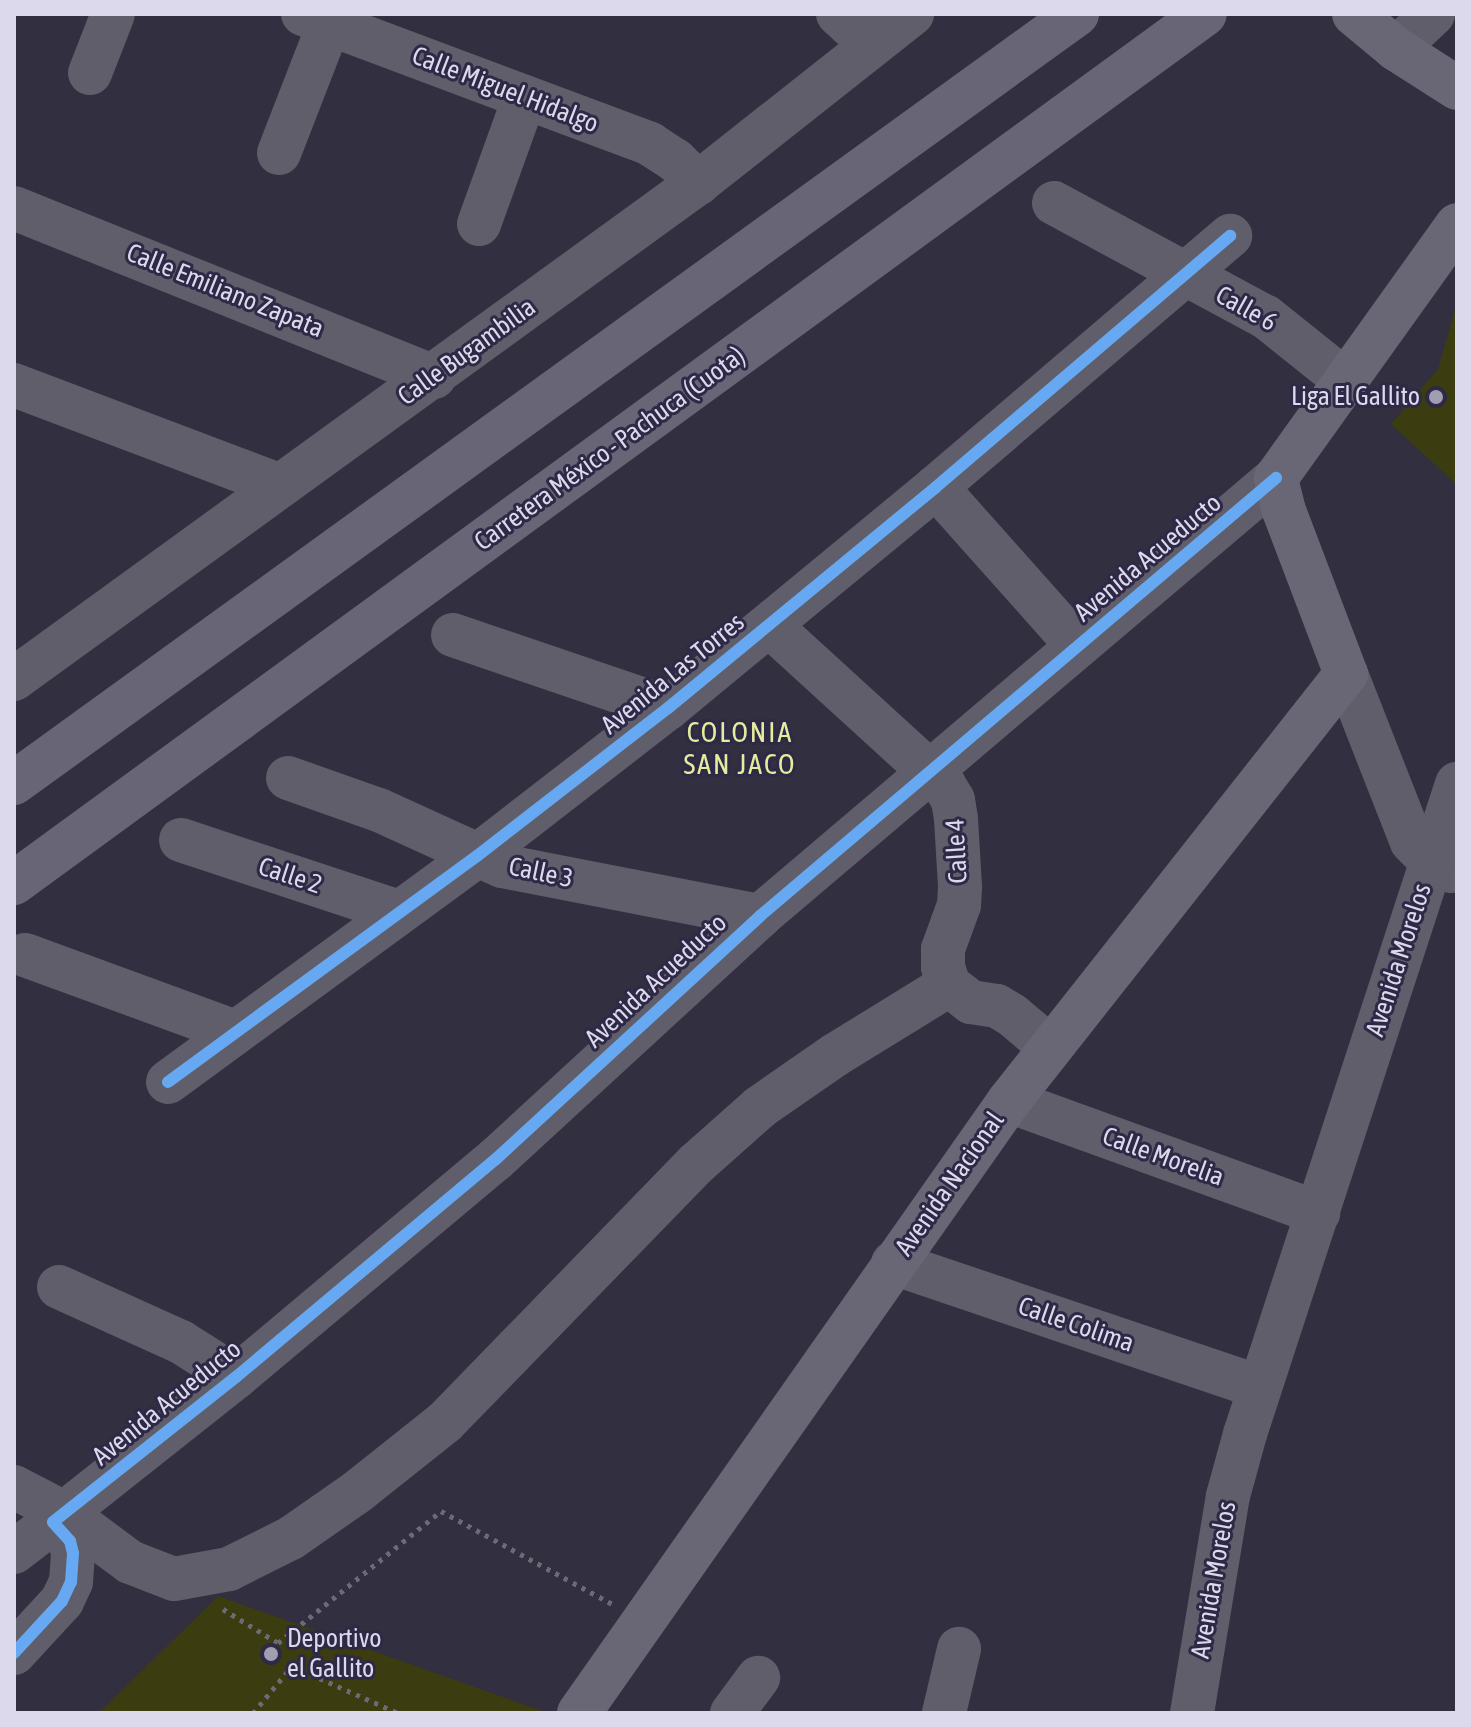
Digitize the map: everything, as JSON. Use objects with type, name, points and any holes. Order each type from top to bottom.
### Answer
[{"type":"highway","points":[[14,783],[1077,14]]},
{"type":"highway","name":"Carretera México - Pachuca (Cuota)","points":[[14,883],[1205,14]]},
{"type":"main road","points":[[1354,14],[1396,49],[1457,88]]},
{"type":"main road","points":[[1276,478],[1457,225]]},
{"type":"main road","name":"Avenida Morelos","points":[[1276,478],[1284,511],[1346,674]]},
{"type":"main road","name":"Avenida Nacional","points":[[579,1713],[646,1622],[893,1263],[1009,1101],[1346,674]]},
{"type":"street","points":[[90,73],[113,14]]},
{"type":"street","points":[[838,14],[872,45]]},
{"type":"street","name":"Calle Bugambilia","points":[[14,679],[698,183],[912,14]]},
{"type":"street","points":[[1396,49],[1433,14]]},
{"type":"street","points":[[279,153],[316,19]]},
{"type":"street","name":"Calle Miguel Hidalgo","points":[[316,19],[650,144],[675,160],[698,183]]},
{"type":"street","points":[[479,224],[524,99]]},
{"type":"street","name":"Calle 6","points":[[1054,203],[1186,277],[1266,317],[1346,381]]},
{"type":"street","name":"Calle Emiliano Zapata","points":[[14,208],[434,377]]},
{"type":"street","name":"Avenida Las Torres","points":[[168,1082],[477,856],[668,708],[936,487],[1186,277],[1230,236]]},
{"type":"street","points":[[14,385],[279,485]]},
{"type":"street","name":"Avenida Acueducto","points":[[14,1552],[236,1377],[496,1159],[760,916],[1276,478]]},
{"type":"street","points":[[936,487],[1077,645]]},
{"type":"street","name":"Calle 4","points":[[769,625],[931,771],[953,800],[959,905],[943,949],[943,967],[949,985]]},
{"type":"street","points":[[453,635],[668,708]]},
{"type":"street","name":"Avenida Morelos","points":[[1192,1713],[1228,1496],[1260,1387],[1318,1213],[1444,867],[1412,842],[1346,674]]},
{"type":"street","name":"Calle 3","points":[[288,778],[379,810],[502,866],[760,916]]},
{"type":"street","points":[[1444,867],[1457,784]]},
{"type":"street","name":"Calle 2","points":[[181,840],[399,912]]},
{"type":"street","points":[[25,955],[235,1032]]},
{"type":"street","points":[[14,1487],[130,1562],[174,1579],[229,1569],[291,1538],[357,1492],[445,1422],[697,1163],[760,1107],[835,1055],[949,985],[971,1002],[997,1006],[1012,1015],[1050,1047]]},
{"type":"street","name":"Calle Morelia","points":[[1009,1101],[1318,1213]]},
{"type":"street","name":"Calle Colima","points":[[893,1263],[1260,1387]]},
{"type":"street","points":[[59,1287],[181,1342],[236,1377]]},
{"type":"street","points":[[14,1653],[62,1601],[71,1582],[73,1553],[58,1518]]},
{"type":"street","points":[[944,1713],[959,1649]]},
{"type":"street","points":[[732,1713],[758,1678]]},
{"type":"path","points":[[174,1579],[278,1643],[441,1511],[646,1622]]},
{"type":"path","points":[[253,1713],[292,1666],[396,1713]]},
{"type":"shaded area","name":"Liga El Gallito","points":[[1457,303],[1457,485],[1391,424],[1438,369]]},
{"type":"shaded area","name":"Deportivo el Gallito","points":[[218,1596],[548,1713],[99,1713]]},
{"type":"cycle path","points":[[168,1082],[477,856],[668,708],[936,487],[1230,236]]},
{"type":"cycle path","points":[[14,1653],[62,1601],[71,1582],[73,1553],[70,1541],[53,1522],[236,1377],[496,1159],[760,916],[1276,478]]},
{"type":"place","name":"Liga El Gallito","points":[[1436,397]]},
{"type":"place","name":"Deportivo el Gallito","points":[[271,1654]]},
{"type":"district","name":"COLONIA SAN JACO","points":[[740,748]]}]
